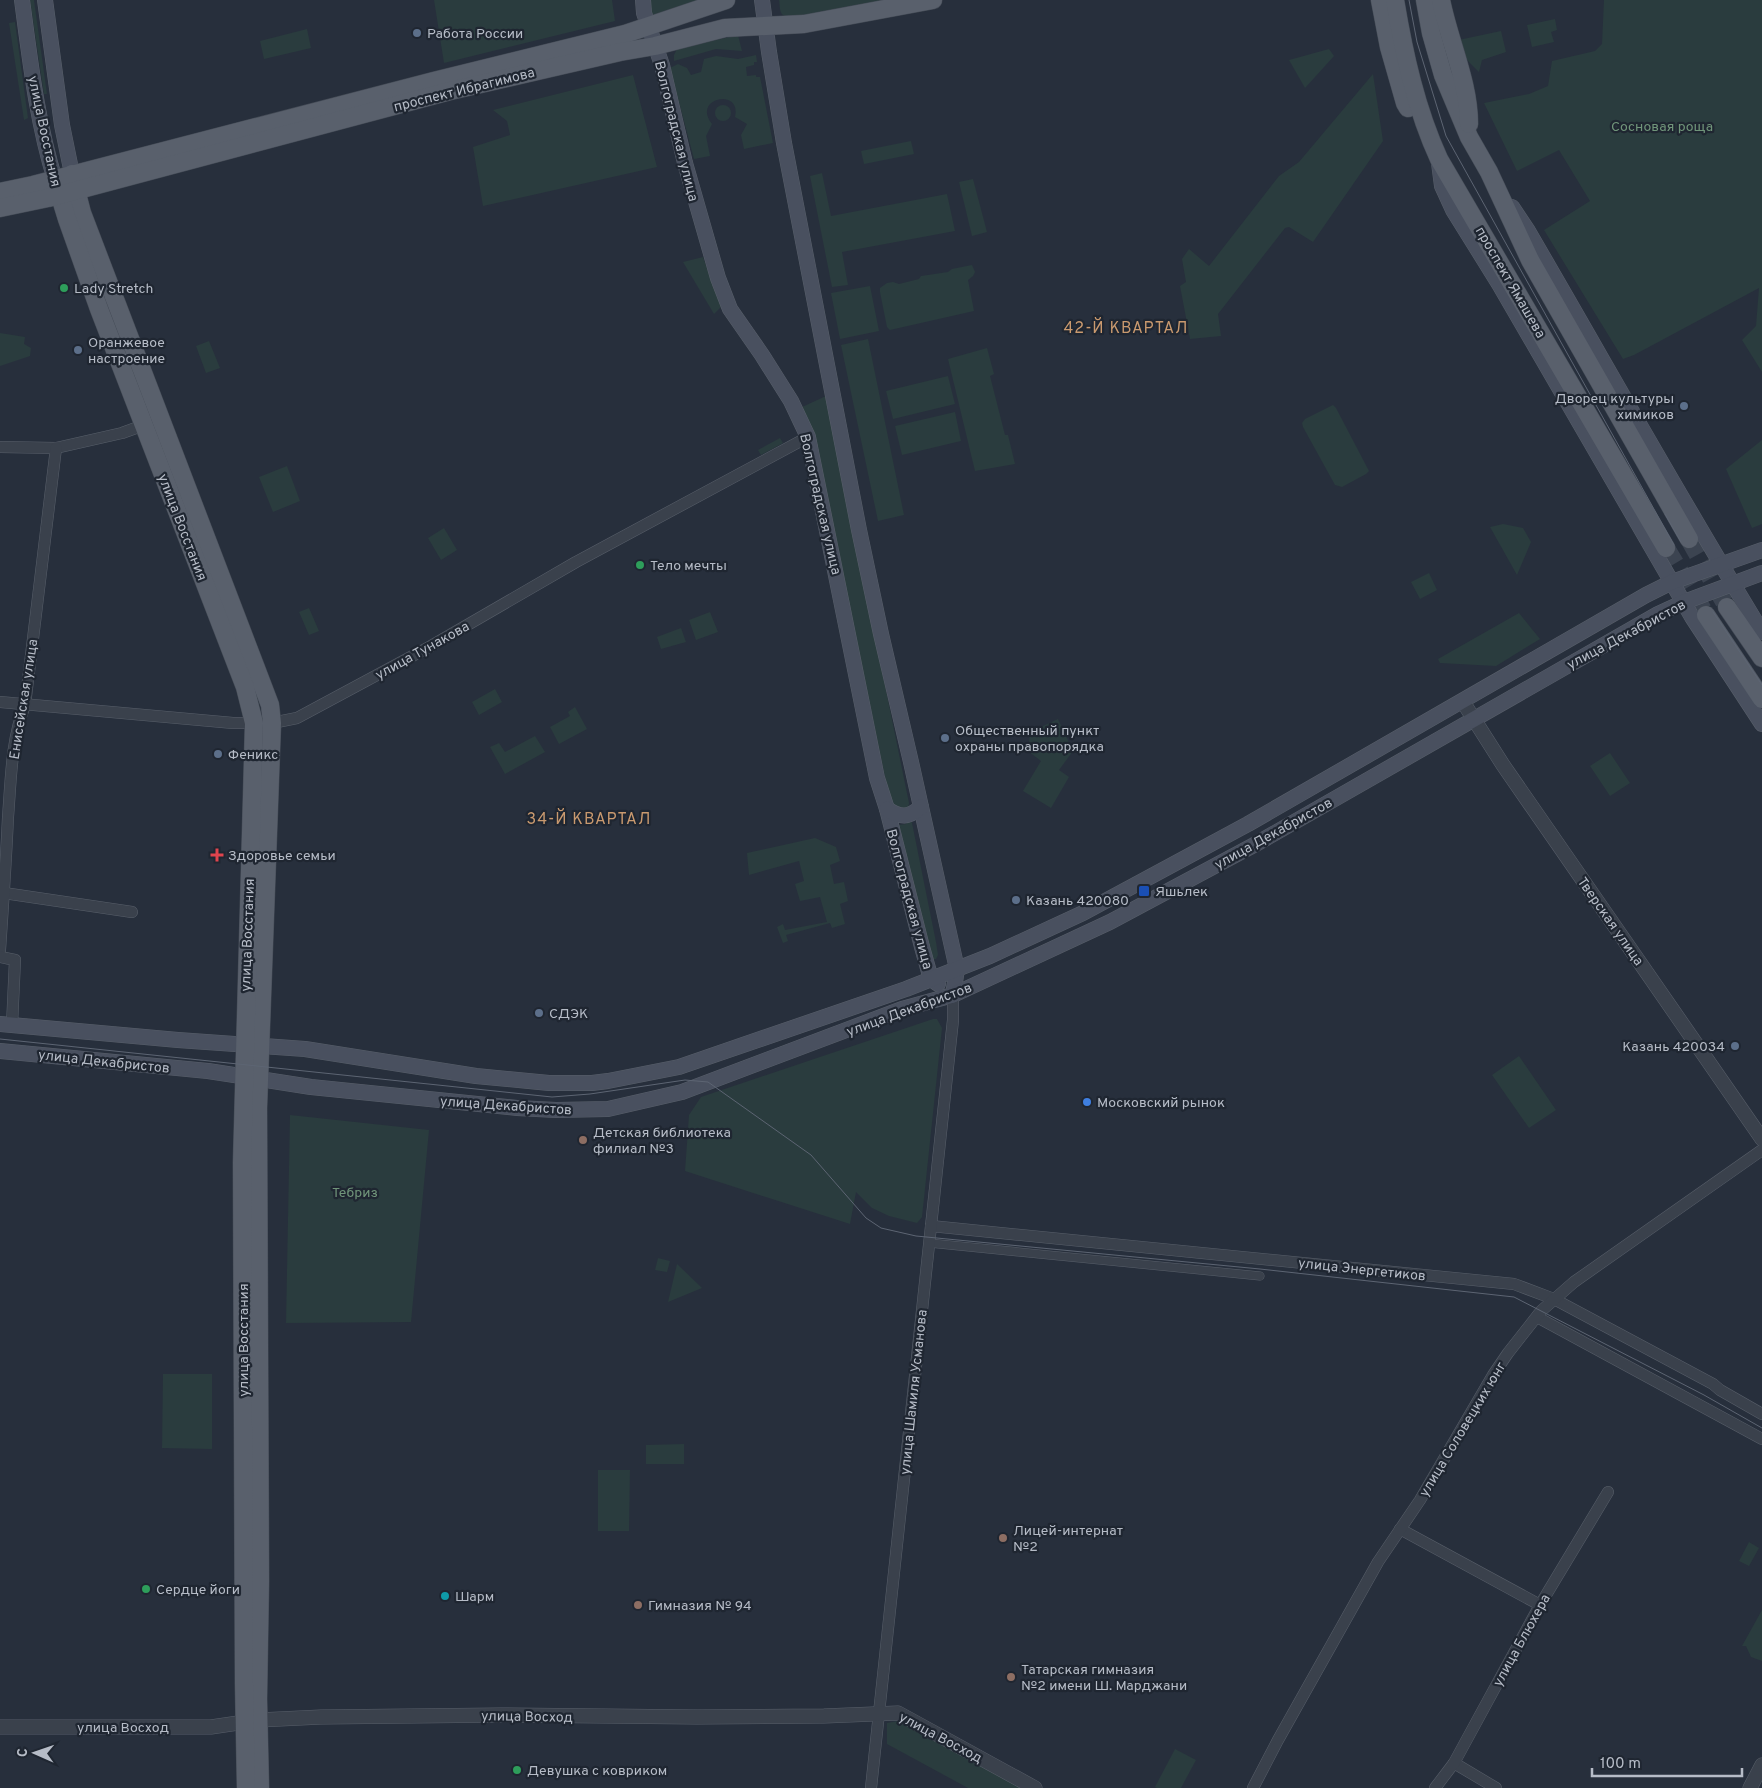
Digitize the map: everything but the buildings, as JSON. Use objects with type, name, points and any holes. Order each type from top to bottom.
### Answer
[{"type":"main road","name":"улица Восстания","points":[[22,0],[35,90],[46,147],[57,187],[99,309],[245,687],[254,723],[251,1079],[252,1722],[246,1788]]},
{"type":"main road","name":"улица Восстания","points":[[45,0],[67,155],[82,213],[270,706],[272,723],[252,1045]]},
{"type":"main road","name":"Волгоградская улица","points":[[643,0],[654,46],[662,65],[697,208],[718,278],[730,310],[762,355],[790,401],[808,437],[873,763],[932,979],[953,995]]},
{"type":"main road","name":"проспект Ибрагимова","points":[[0,208],[74,182],[440,79],[625,34],[726,0]]},
{"type":"main road","name":"Волгоградская улица","points":[[762,0],[784,143],[861,539],[956,969],[953,995]]},
{"type":"main road","name":"проспект Ибрагимова","points":[[74,182],[455,90],[726,28],[804,24],[933,0]]},
{"type":"main road","points":[[1380,0],[1389,47],[1406,103],[1437,154],[1442,186],[1453,210],[1499,284],[1692,617],[1762,724]]},
{"type":"main road","name":"проспект Ямашева","points":[[1395,0],[1402,42],[1415,92],[1437,154],[1666,548]]},
{"type":"main road","name":"проспект Ямашева","points":[[1424,0],[1443,75],[1469,137],[1489,172],[1530,260],[1689,539]]},
{"type":"main road","points":[[1441,0],[1469,107],[1469,137]]},
{"type":"main road","points":[[35,90],[42,96],[49,97],[58,91],[57,84]]},
{"type":"main road","points":[[1489,172],[1528,231],[1762,632]]},
{"type":"main road","name":"проспект Ибрагимова","points":[[0,192],[57,187]]},
{"type":"main road","name":"улица Декабристов","points":[[6,1024],[305,1049],[476,1076],[549,1083],[592,1083],[679,1067],[932,979],[1082,913],[1248,824],[1646,595],[1672,582],[1762,550]]},
{"type":"main road","name":"улица Декабристов","points":[[0,1051],[208,1071],[251,1079],[351,1092],[517,1108],[556,1110],[608,1109],[682,1092],[907,1007],[953,995],[1110,922],[1254,845],[1658,614],[1684,602],[1762,573]]},
{"type":"main road","points":[[1728,607],[1762,658]]},
{"type":"main road","points":[[1706,616],[1762,699]]},
{"type":"main road","points":[[887,809],[898,816],[905,816],[913,814],[921,807]]},
{"type":"main road","name":"улица Восстания","points":[[252,1722],[260,1788]]},
{"type":"street","points":[[0,447],[56,448],[91,442],[144,424]]},
{"type":"street","name":"улица Тунакова","points":[[0,702],[233,723],[272,723],[297,718],[431,646],[592,553],[808,437]]},
{"type":"street","name":"Енисейская улица","points":[[0,950],[13,755],[19,719],[24,705],[56,448]]},
{"type":"street","name":"Тверская улица","points":[[1463,702],[1503,765],[1762,1139]]},
{"type":"street","points":[[4,893],[132,912]]},
{"type":"street","points":[[0,957],[15,960],[6,1024]]},
{"type":"street","name":"улица Шамиля Усманова","points":[[871,1788],[953,1020],[953,995]]},
{"type":"street","name":"улица Соловецких юнг","points":[[1253,1788],[1368,1580],[1420,1500],[1508,1353],[1537,1317],[1574,1282],[1762,1150]]},
{"type":"street","name":"улица Энергетиков","points":[[931,1226],[1514,1284],[1554,1299],[1713,1384],[1762,1414]]},
{"type":"street","points":[[929,1244],[1260,1276]]},
{"type":"street","points":[[1537,1317],[1762,1439]]},
{"type":"street","name":"улица Блюхера","points":[[1435,1788],[1454,1764],[1540,1605],[1608,1492]]},
{"type":"street","points":[[1400,1529],[1540,1605]]},
{"type":"street","name":"улица Восход","points":[[0,1727],[211,1727],[321,1717],[501,1714],[697,1717],[839,1716],[898,1713],[1035,1788]]},
{"type":"street","points":[[1454,1764],[1496,1788]]},
{"type":"street","points":[[1750,1788],[1762,1765]]},
{"type":"green space","points":[[30,0],[34,0],[47,94],[44,94]]},
{"type":"green space","points":[[434,0],[612,0],[615,21],[444,63]]},
{"type":"green space","points":[[647,0],[699,0],[656,16],[651,15]]},
{"type":"green space","points":[[779,0],[891,0],[818,15],[790,17],[782,14]]},
{"type":"green space","name":"Сосновая роща","points":[[1604,0],[1762,0],[1762,372],[1742,340],[1756,326],[1759,288],[1634,355],[1623,359],[1544,230],[1590,201],[1559,150],[1517,171],[1484,103],[1529,94],[1548,86],[1552,61],[1595,51],[1602,44]]},
{"type":"green space","points":[[1555,19],[1557,30],[1551,32],[1554,42],[1532,47],[1527,25]]},
{"type":"green space","points":[[15,22],[28,118],[24,120],[9,23]]},
{"type":"green space","points":[[307,29],[311,48],[264,59],[260,41]]},
{"type":"green space","points":[[1501,31],[1506,52],[1482,60],[1479,72],[1469,62],[1454,41]]},
{"type":"green space","points":[[738,35],[742,51],[716,49],[674,61],[677,49]]},
{"type":"green space","points":[[1329,49],[1334,56],[1305,88],[1289,60]]},
{"type":"green space","points":[[756,55],[757,62],[746,67],[747,76],[756,75],[756,77],[760,77],[773,143],[744,149],[741,135],[747,124],[735,117],[735,108],[731,102],[725,99],[718,100],[712,102],[708,108],[707,115],[712,124],[706,136],[710,156],[694,159],[670,68],[678,64],[687,68],[691,75],[701,72],[704,59],[716,56],[738,59]]},
{"type":"green space","points":[[1373,74],[1383,141],[1313,242],[1289,227],[1285,228],[1218,314],[1221,336],[1190,339],[1180,286],[1186,282],[1182,259],[1189,249],[1209,266],[1279,176],[1299,162]]},
{"type":"green space","points":[[633,75],[657,167],[483,206],[473,147],[510,135],[507,121],[493,110]]},
{"type":"green space","points":[[723,105],[731,113],[723,121],[715,113]]},
{"type":"green space","points":[[911,141],[914,154],[864,164],[861,151]]},
{"type":"green space","points":[[822,173],[831,216],[947,194],[955,231],[842,252],[848,285],[832,287],[810,176]]},
{"type":"green space","points":[[973,179],[987,232],[972,236],[959,182]]},
{"type":"green space","points":[[703,257],[721,307],[714,314],[683,262]]},
{"type":"green space","points":[[972,265],[975,272],[968,280],[974,311],[890,330],[887,327],[880,288],[887,283],[899,284],[919,279],[921,276],[948,272],[952,269]]},
{"type":"green space","points":[[870,286],[879,331],[840,339],[831,293]]},
{"type":"green space","points":[[0,333],[25,337],[24,344],[31,348],[30,356],[0,366]]},
{"type":"green space","points":[[868,339],[904,515],[878,521],[841,345]]},
{"type":"green space","points":[[209,341],[220,368],[206,373],[196,346]]},
{"type":"green space","points":[[987,348],[994,374],[990,376],[1005,435],[1008,435],[1015,464],[975,471],[948,359]]},
{"type":"green space","points":[[948,376],[955,404],[893,419],[886,391]]},
{"type":"green space","points":[[826,396],[909,803],[908,809],[891,806],[816,446],[800,408]]},
{"type":"green space","points":[[1333,405],[1369,471],[1342,487],[1335,485],[1302,423],[1305,419]]},
{"type":"green space","points":[[955,412],[961,441],[902,455],[895,426]]},
{"type":"green space","points":[[780,438],[783,443],[761,455],[758,450]]},
{"type":"green space","points":[[1762,440],[1762,524],[1752,528],[1726,469]]},
{"type":"green space","points":[[287,466],[300,501],[273,512],[259,477]]},
{"type":"green space","points":[[1503,524],[1523,528],[1531,542],[1517,575],[1490,527]]},
{"type":"green space","points":[[444,528],[457,550],[441,560],[428,538]]},
{"type":"green space","points":[[1429,573],[1437,590],[1420,599],[1411,582]]},
{"type":"green space","points":[[309,608],[319,631],[309,635],[299,612]]},
{"type":"green space","points":[[710,612],[718,632],[696,640],[689,620]]},
{"type":"green space","points":[[1519,613],[1540,639],[1496,666],[1440,663],[1438,659]]},
{"type":"green space","points":[[681,628],[686,642],[661,649],[657,637]]},
{"type":"green space","points":[[495,689],[502,702],[479,715],[472,702]]},
{"type":"green space","points":[[575,707],[587,729],[559,744],[550,727],[570,716],[568,712]]},
{"type":"green space","points":[[1058,719],[1073,751],[1059,770],[1069,777],[1051,808],[1023,791],[1041,761],[1028,751],[1030,732]]},
{"type":"green space","points":[[535,736],[545,752],[505,774],[490,747],[499,743],[505,752]]},
{"type":"green space","points":[[1610,753],[1630,783],[1610,796],[1590,766]]},
{"type":"green space","points":[[911,818],[936,942],[938,955],[936,959],[931,959],[894,822],[899,825],[906,824]]},
{"type":"green space","points":[[815,838],[836,847],[840,861],[830,865],[834,884],[844,882],[848,901],[840,904],[845,924],[832,928],[830,923],[786,935],[788,941],[783,943],[777,927],[783,924],[785,930],[827,922],[820,897],[800,901],[795,884],[804,881],[799,861],[749,875],[747,853]]},
{"type":"green space","points":[[937,1019],[942,1028],[922,1217],[917,1223],[889,1216],[872,1208],[856,1192],[850,1224],[685,1171],[689,1115],[701,1097]]},
{"type":"green space","points":[[1519,1056],[1556,1110],[1529,1128],[1492,1075]]},
{"type":"green space","name":"Тебриз","points":[[290,1115],[429,1130],[411,1322],[286,1323]]},
{"type":"green space","points":[[658,1258],[670,1261],[667,1272],[655,1270]]},
{"type":"green space","points":[[677,1264],[702,1288],[668,1302]]},
{"type":"green space","points":[[163,1374],[212,1374],[212,1449],[162,1448]]},
{"type":"green space","points":[[684,1444],[684,1464],[646,1464],[646,1445]]},
{"type":"green space","points":[[598,1470],[630,1470],[629,1531],[598,1531]]},
{"type":"green space","points":[[1749,1542],[1759,1548],[1749,1566],[1739,1561]]},
{"type":"green space","points":[[1762,1610],[1762,1661],[1751,1657],[1746,1646],[1742,1646]]},
{"type":"green space","points":[[898,1721],[1021,1788],[968,1788],[887,1744],[887,1723]]},
{"type":"green space","points":[[1175,1749],[1196,1760],[1181,1788],[1157,1788],[1155,1787]]},
{"type":"tunnel","points":[[1689,539],[1727,607]]},
{"type":"tunnel","points":[[1666,548],[1706,615]]},
{"type":"tram line","points":[[1409,0],[1417,42],[1446,136],[1674,545]]},
{"type":"tram line","points":[[1665,514],[1681,542]]},
{"type":"tram line","points":[[1713,612],[1762,685]]},
{"type":"tram line","points":[[0,1039],[552,1097],[590,1094],[685,1080],[708,1082],[811,1155],[866,1218],[881,1228],[916,1236],[1260,1269],[1514,1297],[1704,1395],[1762,1428]]},
{"type":"place","name":"Работа России","points":[[417,33]]},
{"type":"place","name":"Lady Stretch","points":[[64,288]]},
{"type":"place","name":"Оранжевое настроение","points":[[78,350]]},
{"type":"place","name":"Дворец культуры химиков","points":[[1684,406]]},
{"type":"place","name":"Тело мечты","points":[[640,565]]},
{"type":"place","name":"Общественный пункт охраны правопорядка","points":[[945,738]]},
{"type":"place","name":"Феникс","points":[[218,754]]},
{"type":"place","name":"Здоровье семьи","points":[[217,855]]},
{"type":"place","name":"Яшьлек","points":[[1144,891]]},
{"type":"place","name":"Казань 420080","points":[[1016,900]]},
{"type":"place","name":"СДЭК","points":[[539,1013]]},
{"type":"place","name":"Казань 420034","points":[[1735,1046]]},
{"type":"place","name":"Московский рынок","points":[[1087,1102]]},
{"type":"place","name":"Детская библиотека филиал №3","points":[[583,1140]]},
{"type":"place","name":"Лицей-интернат №2","points":[[1003,1538]]},
{"type":"place","name":"Сердце йоги","points":[[146,1589]]},
{"type":"place","name":"Шарм","points":[[445,1596]]},
{"type":"place","name":"Гимназия № 94","points":[[638,1605]]},
{"type":"place","name":"Татарская гимназия №2 имени Ш. Марджани","points":[[1011,1677]]},
{"type":"place","name":"Девушка с ковриком","points":[[517,1770]]},
{"type":"district","name":"42-Й КВАРТАЛ","points":[[1126,327]]},
{"type":"district","name":"34-Й КВАРТАЛ","points":[[589,818]]}]
